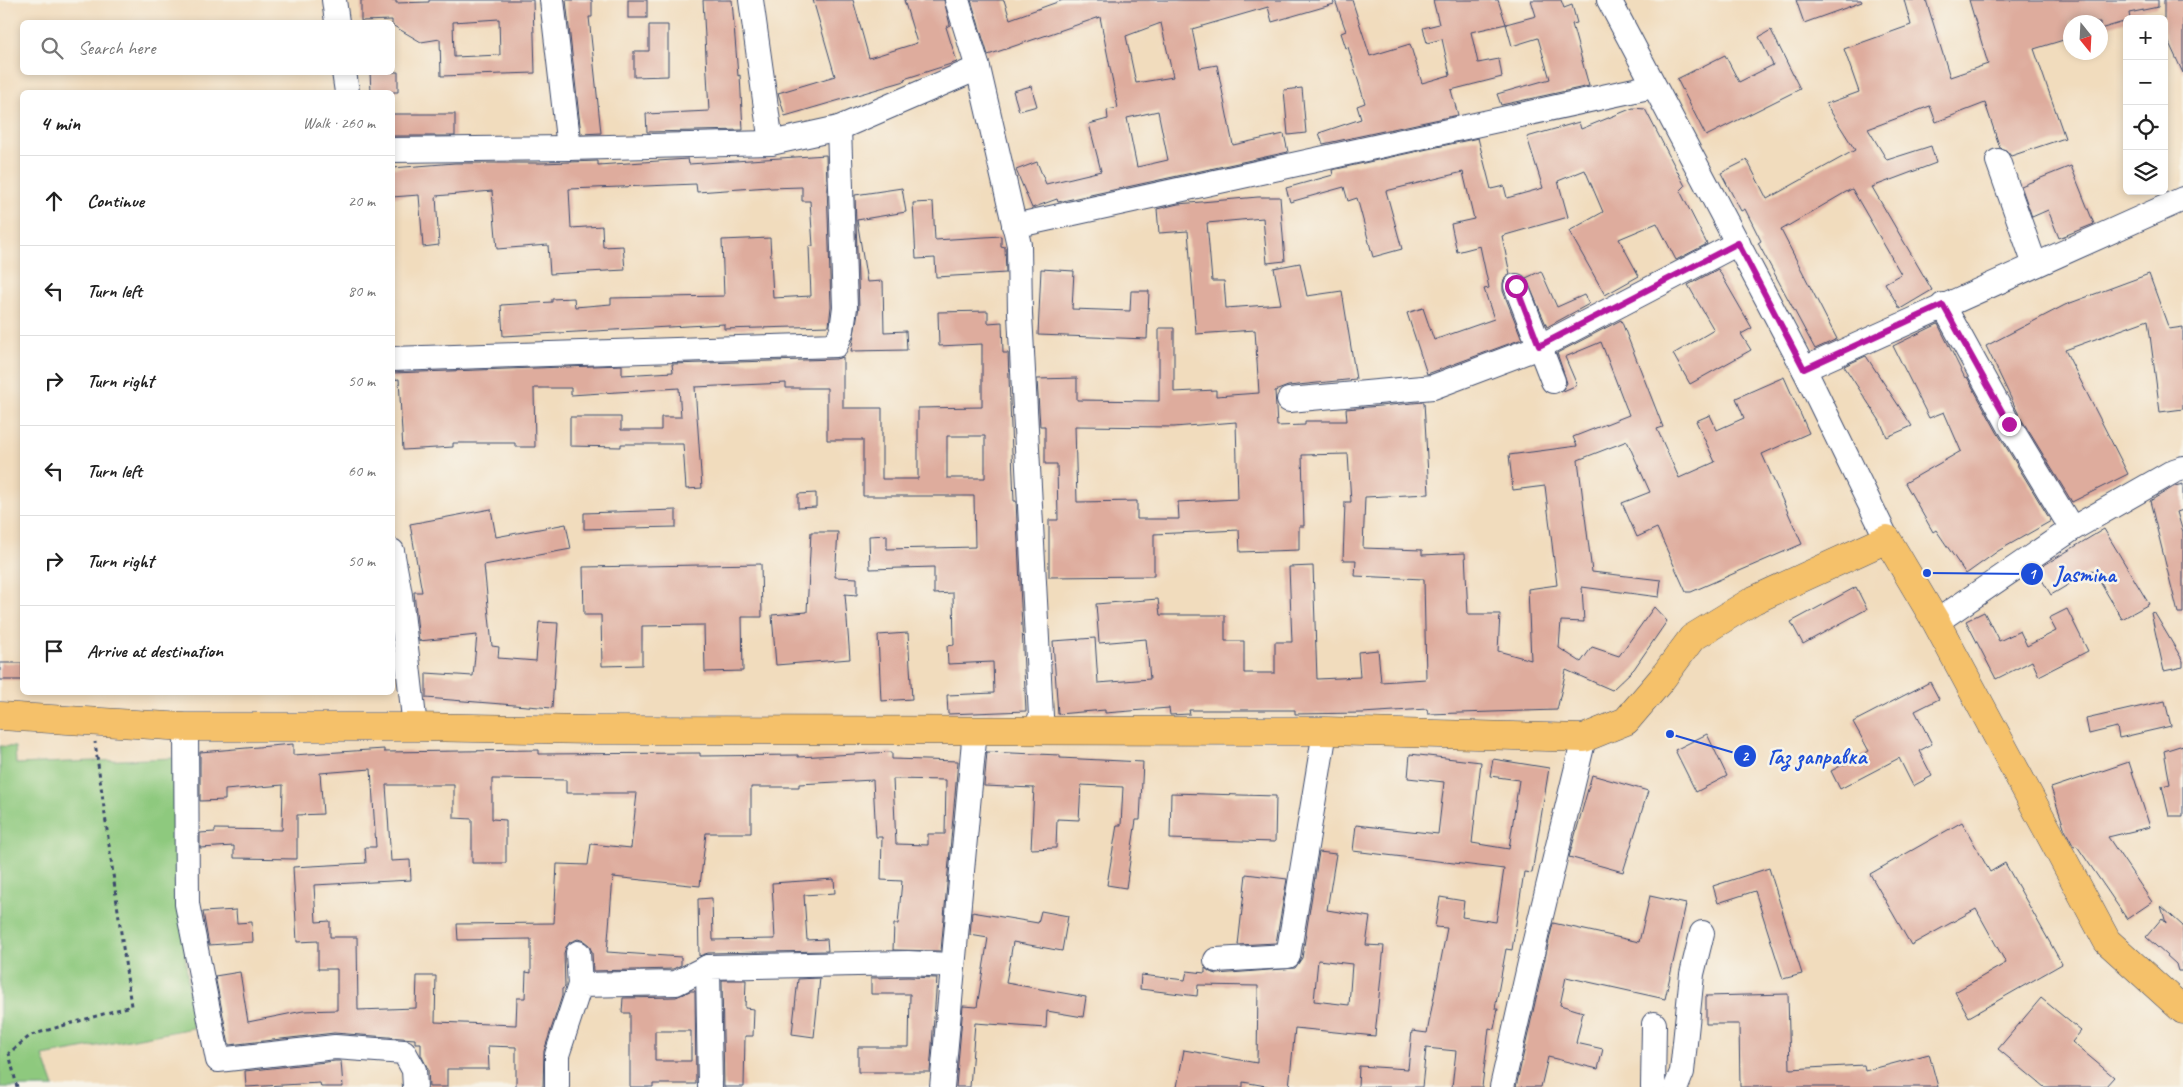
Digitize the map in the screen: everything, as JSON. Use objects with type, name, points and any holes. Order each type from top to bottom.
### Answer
[{"type":"main road","points":[[0,716],[186,727],[415,727],[592,730],[1325,731],[1584,738],[1626,721],[1661,680],[1692,638],[1754,600],[1887,539],[1936,622],[2107,941],[2183,1010]]},
{"type":"street","points":[[334,0],[337,20]]},
{"type":"street","points":[[552,0],[569,148]]},
{"type":"street","points":[[751,0],[771,143]]},
{"type":"street","points":[[957,0],[978,68],[1019,245],[1020,314],[1042,716],[1035,731]]},
{"type":"street","points":[[1609,0],[1804,369],[1887,539]]},
{"type":"street","points":[[395,150],[771,143],[839,128],[978,68]]},
{"type":"street","points":[[344,75],[347,90]]},
{"type":"street","points":[[1014,226],[1653,86]]},
{"type":"street","points":[[395,359],[836,345],[842,330],[845,307],[839,128]]},
{"type":"street","points":[[1998,161],[2035,265]]},
{"type":"street","points":[[1804,369],[1943,305],[2183,200]]},
{"type":"street","points":[[1289,400],[1432,387],[1539,346],[1738,243]]},
{"type":"street","points":[[1516,286],[1553,382]]},
{"type":"street","points":[[1943,305],[2009,424],[2072,529]]},
{"type":"street","points":[[1936,622],[2072,529],[2174,470],[2183,468]]},
{"type":"street","points":[[395,568],[400,595],[415,727]]},
{"type":"street","points":[[186,727],[187,904],[218,1060],[335,1047],[404,1052],[414,1070],[414,1087]]},
{"type":"street","points":[[942,1087],[975,730]]},
{"type":"street","points":[[1216,960],[1288,956],[1325,731]]},
{"type":"street","points":[[1502,1087],[1584,738]]},
{"type":"street","points":[[1676,1087],[1682,1072],[1692,974],[1702,933]]},
{"type":"street","points":[[557,1087],[557,1055],[580,985],[578,953]]},
{"type":"street","points":[[580,985],[676,983],[708,967],[908,963],[952,965]]},
{"type":"street","points":[[708,967],[710,1087]]},
{"type":"street","points":[[1653,1087],[1654,1024]]},
{"type":"path","points":[[16,1087],[9,1053],[31,1035],[131,1006],[96,761],[93,722]]},
{"type":"green space","points":[[0,746],[15,747],[16,764],[175,758],[179,899],[193,1028],[43,1056],[54,1087],[0,1087]]},
{"type":"building","points":[[361,0],[396,0],[396,3],[429,2],[429,0],[533,0],[535,73],[441,76],[440,39],[421,42],[395,27],[395,20],[361,20]],"holes":[[[499,19],[500,55],[454,57],[453,22]]]},
{"type":"building","points":[[566,0],[592,0],[592,17],[589,17],[601,133],[581,134]]},
{"type":"building","points":[[628,0],[647,0],[647,18],[628,18]]},
{"type":"building","points":[[703,0],[732,0],[738,76],[740,75],[743,130],[647,132],[646,114],[709,111]]},
{"type":"building","points":[[813,0],[853,0],[869,58],[917,43],[904,0],[944,0],[950,25],[946,27],[957,62],[904,79],[905,81],[785,116],[778,93],[835,76]]},
{"type":"building","points":[[971,0],[1004,0],[1010,19],[1063,0],[1333,0],[1334,4],[1272,22],[1268,7],[1192,29],[1200,68],[1217,65],[1233,145],[1284,134],[1288,152],[1058,202],[1057,199],[1032,208],[1016,170],[1037,162],[1046,184],[1101,171],[1089,124],[1108,119],[1107,110],[1118,108],[1100,17],[988,55]],"holes":[[[1161,23],[1173,77],[1136,83],[1126,36]],[[1158,111],[1168,160],[1137,167],[1127,118]]]},
{"type":"building","points":[[1335,0],[1352,0],[1370,56],[1410,44],[1422,83],[1450,75],[1442,39],[1427,43],[1423,28],[1439,24],[1433,0],[1498,0],[1506,24],[1471,32],[1478,63],[1499,59],[1502,77],[1451,90],[1458,115],[1323,144],[1319,133],[1361,119],[1357,106],[1365,103],[1348,47],[1346,48],[1341,33],[1346,31]]},
{"type":"building","points":[[1531,0],[1561,0],[1564,8],[1572,5],[1577,23],[1572,24],[1589,86],[1501,105],[1497,94],[1550,79],[1538,38],[1512,46],[1506,24],[1536,16]]},
{"type":"building","points":[[1796,0],[1861,0],[1862,2],[1804,23]]},
{"type":"building","points":[[1904,0],[1926,0],[1950,77],[1988,64],[1969,0],[2158,0],[2158,7],[2123,15],[2123,22],[2108,27],[2108,15],[2063,15],[2063,40],[2034,49],[2065,138],[2011,156],[2006,150],[2000,148],[1985,103],[1936,122],[1930,106],[1868,129],[1887,160],[1931,146],[1936,163],[1872,187],[1932,290],[1900,309],[1885,283],[1901,274],[1852,189],[1846,192],[1781,230],[1837,339],[1815,349],[1758,243],[1761,241],[1745,209],[1741,211],[1721,173],[1747,160],[1767,199],[1855,150],[1826,104],[1859,92],[1844,49],[1911,25]]},
{"type":"building","points":[[2164,0],[2183,0],[2183,73],[2168,41],[2168,15],[2164,15]]},
{"type":"building","points":[[649,25],[668,25],[668,76],[634,77],[634,51],[649,51]]},
{"type":"building","points":[[1771,30],[1800,89],[1706,136],[1677,79],[1725,55],[1739,82],[1773,65],[1759,37]]},
{"type":"building","points":[[395,72],[398,72],[398,92],[395,92],[395,90],[371,90],[370,75],[395,75]]},
{"type":"building","points":[[1031,86],[1037,106],[1019,111],[1013,91]]},
{"type":"building","points":[[1302,88],[1306,133],[1288,135],[1284,90]]},
{"type":"building","points":[[1633,108],[1645,109],[1685,186],[1680,191],[1707,244],[1676,260],[1657,223],[1619,239],[1639,276],[1605,295],[1569,231],[1603,212],[1585,170],[1558,181],[1568,217],[1502,236],[1510,274],[1505,278],[1503,291],[1522,339],[1427,374],[1407,313],[1423,308],[1434,340],[1494,319],[1484,289],[1489,288],[1480,246],[1457,252],[1451,224],[1474,219],[1463,172],[1386,191],[1402,249],[1373,257],[1357,198],[1348,201],[1344,187],[1290,202],[1286,188],[1333,175],[1332,170],[1478,138],[1491,189],[1504,186],[1507,198],[1543,188],[1527,137],[1579,122],[1581,129]]},
{"type":"building","points":[[395,114],[455,114],[455,136],[395,136]]},
{"type":"building","points":[[826,155],[831,306],[829,326],[724,329],[724,324],[503,336],[501,305],[552,302],[552,299],[574,298],[575,307],[611,304],[611,298],[724,296],[722,240],[770,238],[773,298],[811,296],[809,246],[813,246],[810,201],[802,201],[802,187],[769,187],[697,192],[696,184],[569,189],[571,228],[602,226],[603,247],[623,246],[625,270],[550,274],[548,245],[497,249],[492,191],[436,196],[439,245],[423,247],[419,195],[395,197],[395,168],[455,163],[598,161],[598,165],[688,159],[689,164]]},
{"type":"building","points":[[2071,166],[2094,224],[2059,238],[2048,210],[2032,217],[2021,186]]},
{"type":"building","points":[[902,188],[906,212],[857,220],[867,282],[883,281],[884,332],[906,331],[907,350],[851,351],[859,307],[855,195]]},
{"type":"building","points":[[1258,197],[1280,197],[1285,261],[1267,263],[1263,218],[1207,223],[1212,281],[1224,281],[1226,308],[1281,304],[1274,268],[1300,263],[1307,296],[1342,291],[1356,379],[1288,386],[1275,391],[1277,426],[1305,425],[1305,421],[1347,421],[1346,409],[1424,402],[1429,494],[1365,497],[1363,548],[1422,550],[1422,555],[1465,553],[1468,614],[1500,614],[1498,651],[1531,660],[1528,589],[1557,585],[1545,486],[1513,490],[1509,455],[1577,446],[1573,437],[1629,415],[1601,342],[1565,357],[1577,385],[1561,392],[1567,383],[1557,353],[1621,320],[1663,427],[1657,429],[1679,478],[1715,462],[1696,421],[1710,415],[1717,430],[1744,418],[1736,398],[1784,377],[1809,433],[1762,454],[1802,544],[1691,592],[1686,592],[1657,528],[1637,537],[1622,503],[1650,492],[1627,441],[1578,460],[1592,572],[1661,580],[1659,597],[1582,587],[1584,622],[1561,621],[1559,648],[1581,662],[1592,647],[1619,656],[1654,607],[1667,621],[1634,669],[1612,690],[1566,670],[1557,710],[1428,714],[1427,709],[1362,713],[1295,714],[1295,710],[1189,710],[1190,714],[1170,715],[1169,708],[1105,713],[1105,710],[1058,714],[1053,641],[1095,638],[1098,683],[1150,679],[1146,639],[1099,643],[1096,604],[1158,599],[1160,615],[1225,615],[1225,641],[1244,641],[1244,673],[1275,673],[1275,642],[1292,642],[1289,567],[1313,566],[1317,679],[1360,677],[1358,652],[1378,650],[1381,682],[1426,679],[1424,579],[1355,576],[1356,560],[1343,560],[1345,502],[1351,502],[1348,454],[1302,455],[1304,526],[1299,526],[1299,550],[1240,552],[1239,530],[1154,534],[1154,576],[1049,577],[1049,520],[1058,520],[1057,464],[1045,464],[1045,426],[1040,426],[1037,379],[1077,378],[1077,400],[1159,401],[1159,328],[1174,328],[1174,392],[1216,390],[1216,396],[1259,393],[1255,330],[1196,334],[1188,231],[1159,233],[1157,209],[1178,204]],"holes":[[[1236,422],[1238,499],[1178,502],[1179,519],[1137,519],[1137,501],[1077,502],[1075,426],[1174,427]]]},
{"type":"building","points":[[933,202],[935,240],[1001,236],[1001,246],[1005,247],[1006,273],[936,277],[935,258],[916,259],[913,203]]},
{"type":"building","points":[[1041,269],[1074,271],[1072,309],[1130,311],[1131,291],[1149,291],[1147,339],[1038,335]]},
{"type":"building","points":[[1718,269],[1752,328],[1741,334],[1751,350],[1690,384],[1673,354],[1714,330],[1688,285]]},
{"type":"building","points":[[1541,271],[1557,307],[1584,295],[1589,304],[1547,327],[1526,278]]},
{"type":"building","points":[[2149,274],[2169,329],[2183,327],[2183,409],[2160,412],[2148,320],[2065,350],[2128,474],[2072,502],[2020,417],[1986,346],[2065,305]]},
{"type":"building","points":[[988,311],[988,323],[1002,322],[1003,353],[1008,353],[1026,711],[948,714],[947,695],[994,693],[993,662],[948,664],[947,646],[954,645],[953,593],[934,594],[934,567],[870,569],[869,536],[887,535],[887,549],[975,547],[974,496],[863,496],[863,440],[827,440],[827,388],[786,388],[786,383],[695,387],[702,488],[686,489],[683,444],[621,444],[621,447],[570,446],[570,417],[621,417],[621,430],[661,430],[661,417],[681,417],[679,388],[571,395],[571,388],[534,388],[535,447],[515,447],[515,443],[453,443],[453,447],[403,450],[399,379],[395,380],[395,373],[622,365],[622,375],[673,372],[672,364],[836,359],[843,357],[843,408],[882,408],[882,479],[918,479],[918,408],[982,407],[982,344],[939,346],[938,312]],"holes":[[[947,436],[985,436],[985,478],[947,478]]]},
{"type":"building","points":[[1938,324],[1965,378],[1967,377],[1997,432],[2051,521],[1998,551],[1966,574],[1936,530],[1933,532],[1905,483],[1961,451],[1944,412],[1929,418],[1893,346]]},
{"type":"building","points":[[1866,356],[1912,426],[1887,437],[1880,421],[1844,366]]},
{"type":"building","points":[[2183,484],[2183,510],[2177,512],[2183,532],[2183,613],[2178,613],[2150,501],[2175,486]]},
{"type":"building","points":[[816,493],[816,507],[798,508],[798,494]]},
{"type":"building","points":[[491,509],[496,537],[566,524],[571,549],[484,565],[492,646],[499,647],[498,658],[536,661],[539,622],[558,623],[552,708],[426,698],[426,673],[473,676],[477,635],[419,641],[414,592],[422,592],[410,524]]},
{"type":"building","points":[[676,510],[676,527],[584,529],[584,513]]},
{"type":"building","points":[[2104,529],[2149,604],[2122,619],[2093,570],[2051,595],[2036,570]]},
{"type":"building","points":[[811,532],[838,532],[835,577],[857,578],[857,595],[845,594],[850,659],[776,665],[772,615],[807,612]]},
{"type":"building","points":[[761,564],[762,617],[742,617],[743,671],[705,672],[704,625],[642,626],[642,665],[602,666],[601,615],[584,615],[583,567]]},
{"type":"building","points":[[1856,587],[1867,609],[1803,644],[1791,622]]},
{"type":"building","points":[[2067,609],[2088,651],[2039,676],[2032,661],[1996,679],[1966,621],[1984,612],[1999,641],[2020,631],[2027,646],[2056,631],[2049,618]]},
{"type":"building","points":[[2154,612],[2183,661],[2183,667],[2164,671],[2151,613]]},
{"type":"building","points":[[908,633],[912,699],[881,701],[878,635]]},
{"type":"building","points":[[0,663],[20,663],[20,680],[0,680]]},
{"type":"building","points":[[1930,682],[1939,699],[1915,711],[1932,744],[1919,751],[1932,776],[1913,786],[1899,758],[1840,789],[1831,771],[1869,751],[1853,722]]},
{"type":"building","points":[[2165,701],[2171,726],[2119,738],[2117,727],[2089,734],[2086,719]]},
{"type":"building","points":[[1707,734],[1727,776],[1696,792],[1675,750]]},
{"type":"building","points":[[293,744],[293,755],[384,749],[384,752],[539,750],[539,754],[700,753],[700,756],[798,755],[798,757],[892,752],[892,759],[958,761],[941,951],[893,950],[894,924],[898,924],[902,881],[881,880],[882,837],[876,837],[873,780],[799,784],[799,787],[751,787],[751,833],[706,833],[700,886],[613,877],[607,952],[681,957],[681,965],[673,969],[593,971],[592,952],[589,945],[578,939],[570,942],[564,953],[565,987],[562,989],[562,996],[544,1051],[543,1087],[516,1087],[516,1047],[488,1046],[489,1069],[447,1069],[447,1087],[429,1087],[428,1069],[421,1055],[421,1043],[415,1043],[415,1039],[334,1033],[229,1045],[215,976],[240,972],[248,1022],[303,1011],[337,1010],[337,969],[318,969],[318,941],[297,942],[293,867],[366,863],[365,847],[376,847],[371,769],[320,773],[323,814],[297,815],[297,859],[234,858],[234,846],[200,848],[200,833],[215,832],[215,829],[282,830],[283,785],[225,790],[225,800],[200,801],[200,752]],"holes":[[[492,779],[566,780],[566,793],[637,793],[631,848],[591,844],[588,865],[557,864],[554,923],[457,924],[458,940],[531,939],[531,973],[526,972],[525,998],[517,998],[516,1025],[435,1022],[436,976],[417,976],[416,1008],[358,1010],[357,937],[330,937],[330,921],[316,922],[314,885],[411,880],[410,860],[391,861],[386,785],[454,785],[454,818],[472,819],[472,863],[506,863],[506,820],[492,819]],[[893,779],[946,780],[945,834],[928,834],[928,845],[896,844]]]},
{"type":"building","points":[[2183,745],[2183,816],[2169,816],[2162,786],[2170,784],[2164,751]]},
{"type":"building","points":[[987,752],[1060,755],[1060,758],[1143,762],[1140,820],[1136,820],[1126,888],[1107,885],[1117,825],[1121,825],[1123,787],[1081,785],[1079,820],[1057,819],[1056,848],[1031,849],[1034,788],[984,786]]},
{"type":"building","points":[[1410,754],[1481,762],[1472,843],[1509,849],[1519,780],[1490,776],[1493,759],[1549,768],[1532,873],[1524,872],[1512,950],[1506,949],[1495,1009],[1498,1009],[1494,1029],[1489,1028],[1482,1087],[1452,1087],[1456,1051],[1426,1048],[1422,1087],[1358,1087],[1359,1066],[1408,1069],[1412,1031],[1427,1033],[1447,928],[1435,927],[1440,897],[1464,901],[1462,917],[1496,922],[1504,869],[1353,851],[1356,825],[1438,834],[1444,782],[1408,778]]},
{"type":"building","points":[[2129,762],[2150,827],[2108,837],[2152,902],[2127,919],[2077,846],[2074,847],[2065,830],[2051,788]]},
{"type":"building","points":[[1592,775],[1648,791],[1623,872],[1569,857]]},
{"type":"building","points":[[1171,793],[1276,796],[1275,842],[1170,839]]},
{"type":"building","points":[[1962,822],[1990,872],[2005,863],[2062,964],[1969,1017],[1955,992],[2006,963],[1976,909],[1911,945],[1870,874]]},
{"type":"building","points":[[1319,852],[1336,854],[1327,910],[1370,917],[1366,945],[1384,946],[1375,1036],[1295,1028],[1289,1087],[1272,1087],[1243,1082],[1243,1087],[1177,1087],[1184,1050],[1257,1063],[1258,986],[1198,985],[1197,996],[1140,989],[1141,975],[1185,980],[1187,971],[1205,973],[1205,968],[1217,974],[1295,968],[1302,958]],"holes":[[[1318,960],[1352,964],[1349,1005],[1314,1001]]]},
{"type":"building","points":[[1769,868],[1802,974],[1783,979],[1755,891],[1718,903],[1713,886]]},
{"type":"building","points":[[1246,874],[1287,879],[1276,943],[1238,945]]},
{"type":"building","points":[[834,879],[835,893],[804,895],[807,940],[827,939],[828,951],[708,953],[699,956],[698,899],[712,898],[713,940],[775,939],[772,883]]},
{"type":"building","points":[[1650,896],[1686,904],[1665,999],[1566,977],[1560,1005],[1583,1012],[1576,1043],[1603,1049],[1598,1069],[1548,1057],[1541,1087],[1516,1087],[1553,923],[1639,942]]},
{"type":"building","points":[[2161,906],[2183,926],[2183,971],[2178,971],[2176,964],[2146,937],[2162,918],[2166,923]]},
{"type":"building","points":[[236,910],[237,923],[252,922],[253,942],[209,945],[203,912]]},
{"type":"building","points":[[1041,911],[1068,916],[1062,951],[1013,942],[1006,983],[1086,997],[1083,1017],[1047,1011],[1046,1028],[975,1023],[970,1087],[956,1087],[963,1006],[977,1007],[988,938],[970,935],[972,912],[1038,923]]},
{"type":"building","points":[[820,978],[814,1037],[792,1034],[798,979]]},
{"type":"building","points":[[871,978],[937,978],[930,1072],[858,1072],[858,1047],[909,1047],[910,994],[871,994]]},
{"type":"building","points":[[722,980],[746,980],[745,1008],[754,1009],[753,1036],[745,1036],[744,1087],[724,1087]]},
{"type":"building","points":[[690,991],[695,991],[696,1084],[653,1084],[653,1087],[630,1087],[630,1013],[622,1013],[623,998],[676,997]],"holes":[[[655,1031],[691,1031],[691,1061],[655,1061]]]},
{"type":"building","points":[[1788,994],[1790,1069],[1864,1065],[1865,1071],[1929,1054],[1938,1087],[1740,1087],[1739,1024],[1706,1024],[1706,996]]},
{"type":"building","points":[[2041,998],[2081,1031],[2072,1042],[2114,1077],[2105,1087],[2044,1087],[1998,1049]]},
{"type":"building","points":[[341,1061],[343,1087],[321,1087],[320,1083],[246,1087],[245,1071]]},
{"type":"place","name":"Jasmina","points":[[1927,573]]},
{"type":"place","name":"Газ заправка","points":[[1670,734]]},
{"type":"route","points":[[1516,286],[1539,346],[1738,243],[1804,369],[1943,305],[2009,424]]}]
